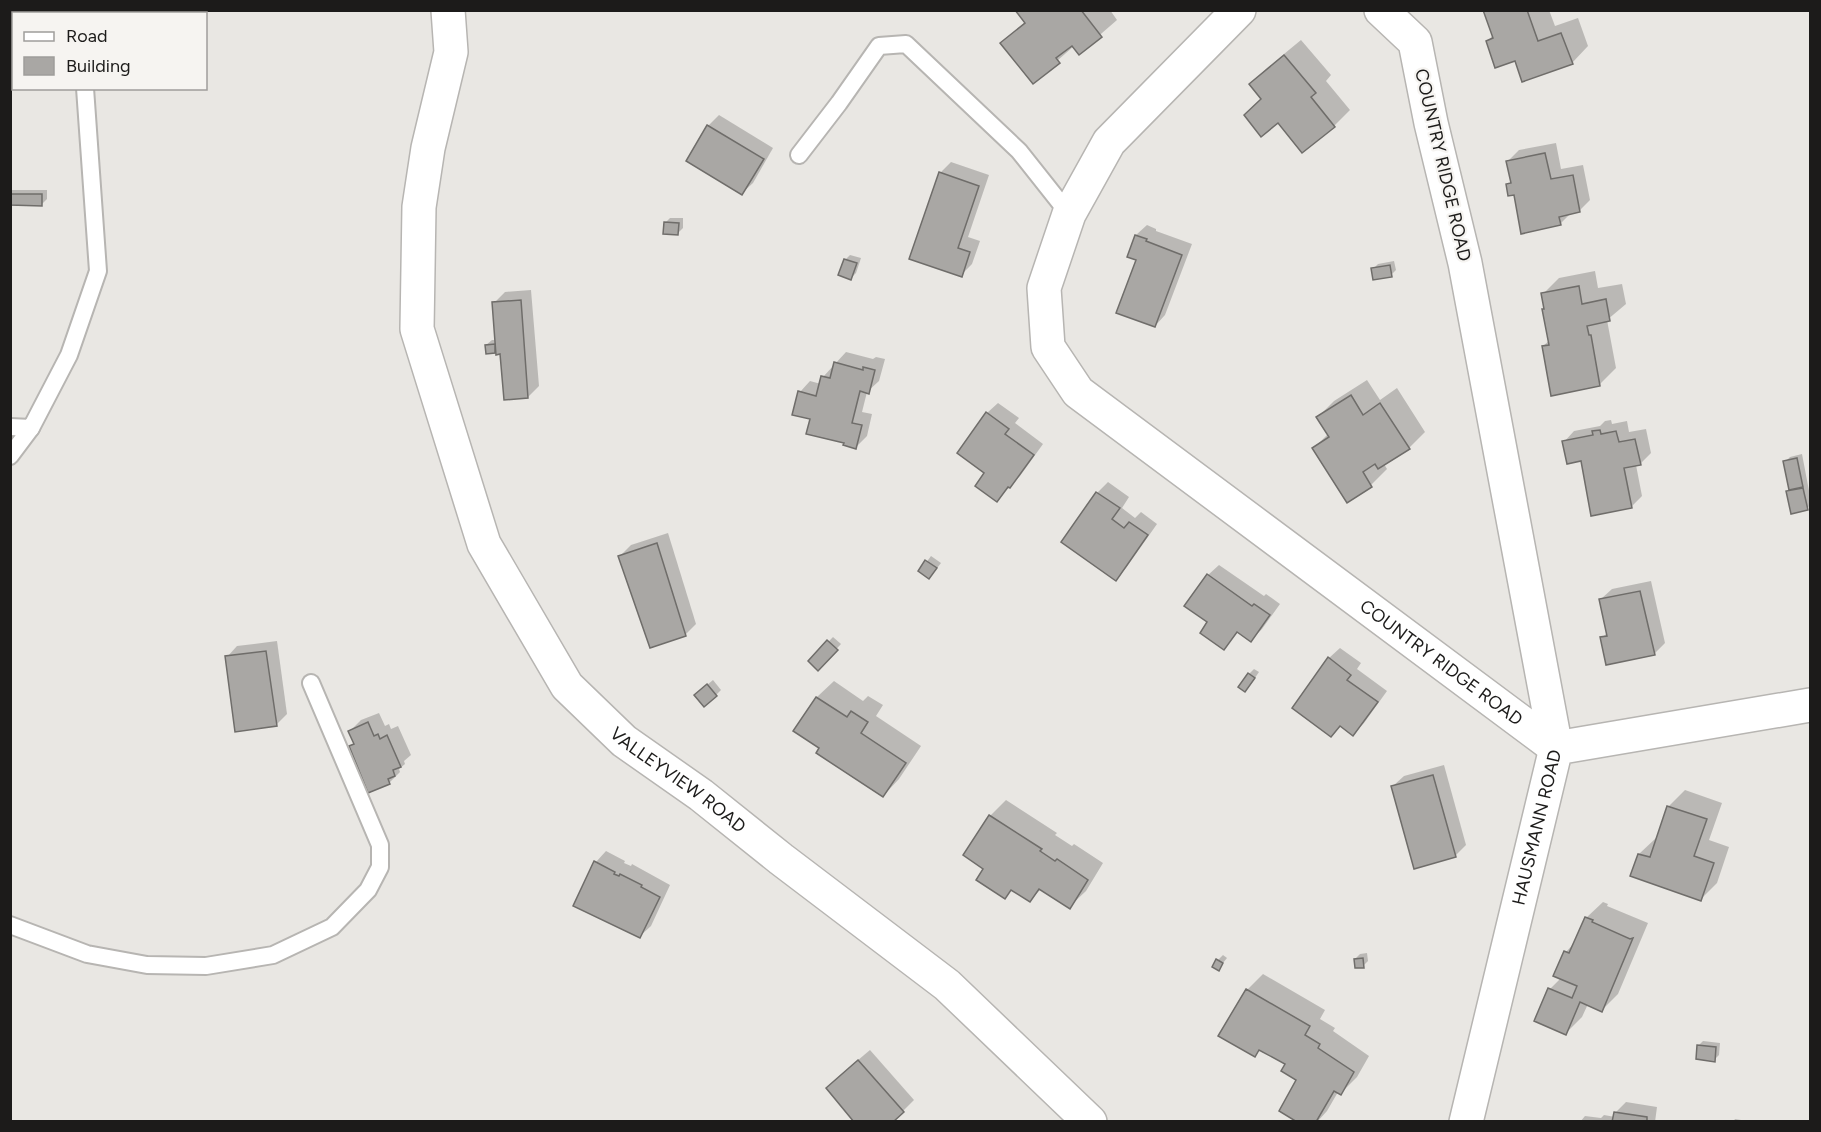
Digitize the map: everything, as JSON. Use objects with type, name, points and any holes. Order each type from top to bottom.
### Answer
[{"type":"street","name":"VALLEYVIEW ROAD","points":[[448,10],[451,52],[428,148],[419,207],[417,329],[484,544],[567,686],[624,741],[701,795],[947,985],[1090,1122]]},
{"type":"street","name":"COUNTRY RIDGE ROAD","points":[[1239,10],[1109,142],[1070,214],[1044,288],[1048,347],[1078,392],[1556,748]]},
{"type":"street","name":"COUNTRY RIDGE ROAD","points":[[1381,10],[1415,42],[1431,123],[1465,263],[1556,748]]},
{"type":"street","name":"HAUSMANN ROAD","points":[[1466,1122],[1556,748],[1810,705]]},
{"type":"lane","points":[[799,156],[879,46],[906,44],[1019,151],[1070,214]]},
{"type":"lane","points":[[10,456],[31,428],[69,356],[98,271],[86,90]]},
{"type":"lane","points":[[10,428],[31,428]]},
{"type":"lane","points":[[10,925],[87,954],[147,965],[206,966],[273,955],[332,927],[368,890],[380,867],[380,845],[311,683]]},
{"type":"building","points":[[1015,10],[1081,10],[1102,37],[1079,55],[1072,46],[1056,58],[1060,63],[1033,84],[1000,43],[1025,23]]},
{"type":"building","points":[[1483,10],[1527,10],[1538,41],[1561,33],[1573,64],[1522,82],[1515,61],[1495,68],[1486,41],[1493,38]]},
{"type":"building","points":[[1284,55],[1316,93],[1311,97],[1335,127],[1302,153],[1278,123],[1261,137],[1244,115],[1261,99],[1249,84]]},
{"type":"building","points":[[707,125],[764,159],[742,195],[686,161]]},
{"type":"building","points":[[1545,153],[1551,179],[1573,175],[1580,212],[1559,217],[1561,225],[1521,234],[1514,195],[1508,196],[1506,184],[1511,183],[1506,161]]},
{"type":"building","points":[[939,172],[979,186],[958,248],[970,252],[962,277],[909,259]]},
{"type":"building","points":[[10,194],[42,194],[42,206],[10,205]]},
{"type":"building","points":[[664,222],[679,223],[678,235],[663,234]]},
{"type":"building","points":[[1135,235],[1182,255],[1155,327],[1116,313],[1136,260],[1127,257]]},
{"type":"building","points":[[844,259],[857,263],[851,280],[838,275]]},
{"type":"building","points":[[1390,265],[1392,277],[1373,280],[1371,268]]},
{"type":"building","points":[[1579,286],[1582,304],[1606,299],[1610,321],[1587,326],[1589,335],[1591,335],[1600,386],[1551,396],[1542,346],[1549,345],[1541,293]]},
{"type":"building","points":[[521,300],[528,398],[504,400],[500,354],[496,355],[492,302]]},
{"type":"building","points":[[495,344],[495,353],[486,354],[485,345]]},
{"type":"building","points":[[834,362],[863,370],[863,367],[875,370],[869,394],[860,391],[852,423],[862,425],[856,449],[843,445],[844,443],[806,434],[810,419],[792,415],[798,391],[816,396],[821,376],[830,378]]},
{"type":"building","points":[[1351,395],[1363,415],[1380,403],[1410,449],[1378,469],[1375,464],[1363,472],[1372,487],[1347,503],[1312,448],[1329,437],[1316,417]]},
{"type":"building","points":[[986,412],[1009,429],[1005,434],[1034,455],[997,502],[975,486],[984,473],[957,453]]},
{"type":"building","points":[[1600,430],[1601,434],[1616,431],[1619,442],[1635,439],[1641,465],[1624,468],[1632,508],[1591,516],[1581,461],[1567,464],[1562,441],[1593,435],[1592,431]]},
{"type":"building","points":[[1797,458],[1803,487],[1789,490],[1783,461]]},
{"type":"building","points":[[1803,488],[1808,510],[1791,514],[1786,491]]},
{"type":"building","points":[[1096,492],[1120,508],[1112,519],[1124,528],[1129,522],[1148,535],[1116,581],[1061,542]]},
{"type":"building","points":[[657,543],[686,636],[650,648],[618,556]]},
{"type":"building","points":[[925,560],[937,568],[929,579],[918,571]]},
{"type":"building","points":[[1207,574],[1252,606],[1254,604],[1270,615],[1251,642],[1237,632],[1224,650],[1200,633],[1207,622],[1184,606]]},
{"type":"building","points":[[1640,591],[1655,655],[1606,665],[1600,637],[1607,636],[1599,599]]},
{"type":"building","points":[[827,640],[838,650],[818,671],[808,661]]},
{"type":"building","points":[[266,651],[277,726],[235,732],[225,656]]},
{"type":"building","points":[[1328,657],[1351,675],[1347,680],[1378,702],[1353,736],[1340,726],[1331,737],[1292,708]]},
{"type":"building","points":[[1248,673],[1255,678],[1245,692],[1238,687]]},
{"type":"building","points":[[707,684],[717,696],[704,707],[694,695]]},
{"type":"building","points":[[816,697],[847,717],[851,711],[868,722],[861,733],[906,763],[883,797],[816,753],[819,748],[793,731]]},
{"type":"building","points":[[368,722],[374,736],[378,734],[380,739],[387,735],[401,767],[393,770],[395,776],[388,779],[390,784],[368,793],[349,746],[354,744],[348,731]]},
{"type":"building","points":[[1433,775],[1456,857],[1414,869],[1391,786]]},
{"type":"building","points":[[1667,806],[1707,819],[1694,856],[1714,863],[1701,901],[1630,876],[1638,854],[1650,857]]},
{"type":"building","points":[[989,815],[1042,849],[1040,851],[1055,861],[1057,859],[1088,880],[1070,909],[1039,889],[1030,902],[1011,890],[1005,899],[976,880],[983,869],[963,855]]},
{"type":"building","points":[[594,861],[615,872],[614,874],[619,876],[620,874],[642,885],[641,887],[660,897],[640,938],[573,906]]},
{"type":"building","points":[[1585,917],[1630,939],[1633,938],[1602,1012],[1580,1002],[1566,1035],[1534,1021],[1548,988],[1572,998],[1577,986],[1553,976],[1564,951],[1569,953]]},
{"type":"building","points":[[1363,958],[1364,968],[1355,968],[1354,959]]},
{"type":"building","points":[[1216,959],[1223,963],[1219,971],[1212,967]]},
{"type":"building","points":[[1246,989],[1310,1026],[1305,1035],[1320,1044],[1318,1048],[1354,1072],[1341,1095],[1334,1091],[1316,1122],[1297,1122],[1279,1111],[1296,1080],[1281,1071],[1285,1064],[1259,1050],[1255,1057],[1218,1036]]},
{"type":"building","points":[[1697,1045],[1716,1047],[1715,1062],[1696,1059]]},
{"type":"building","points":[[858,1060],[904,1112],[893,1122],[854,1122],[826,1088]]},
{"type":"building","points":[[1614,1112],[1647,1117],[1647,1122],[1612,1122]]}]
